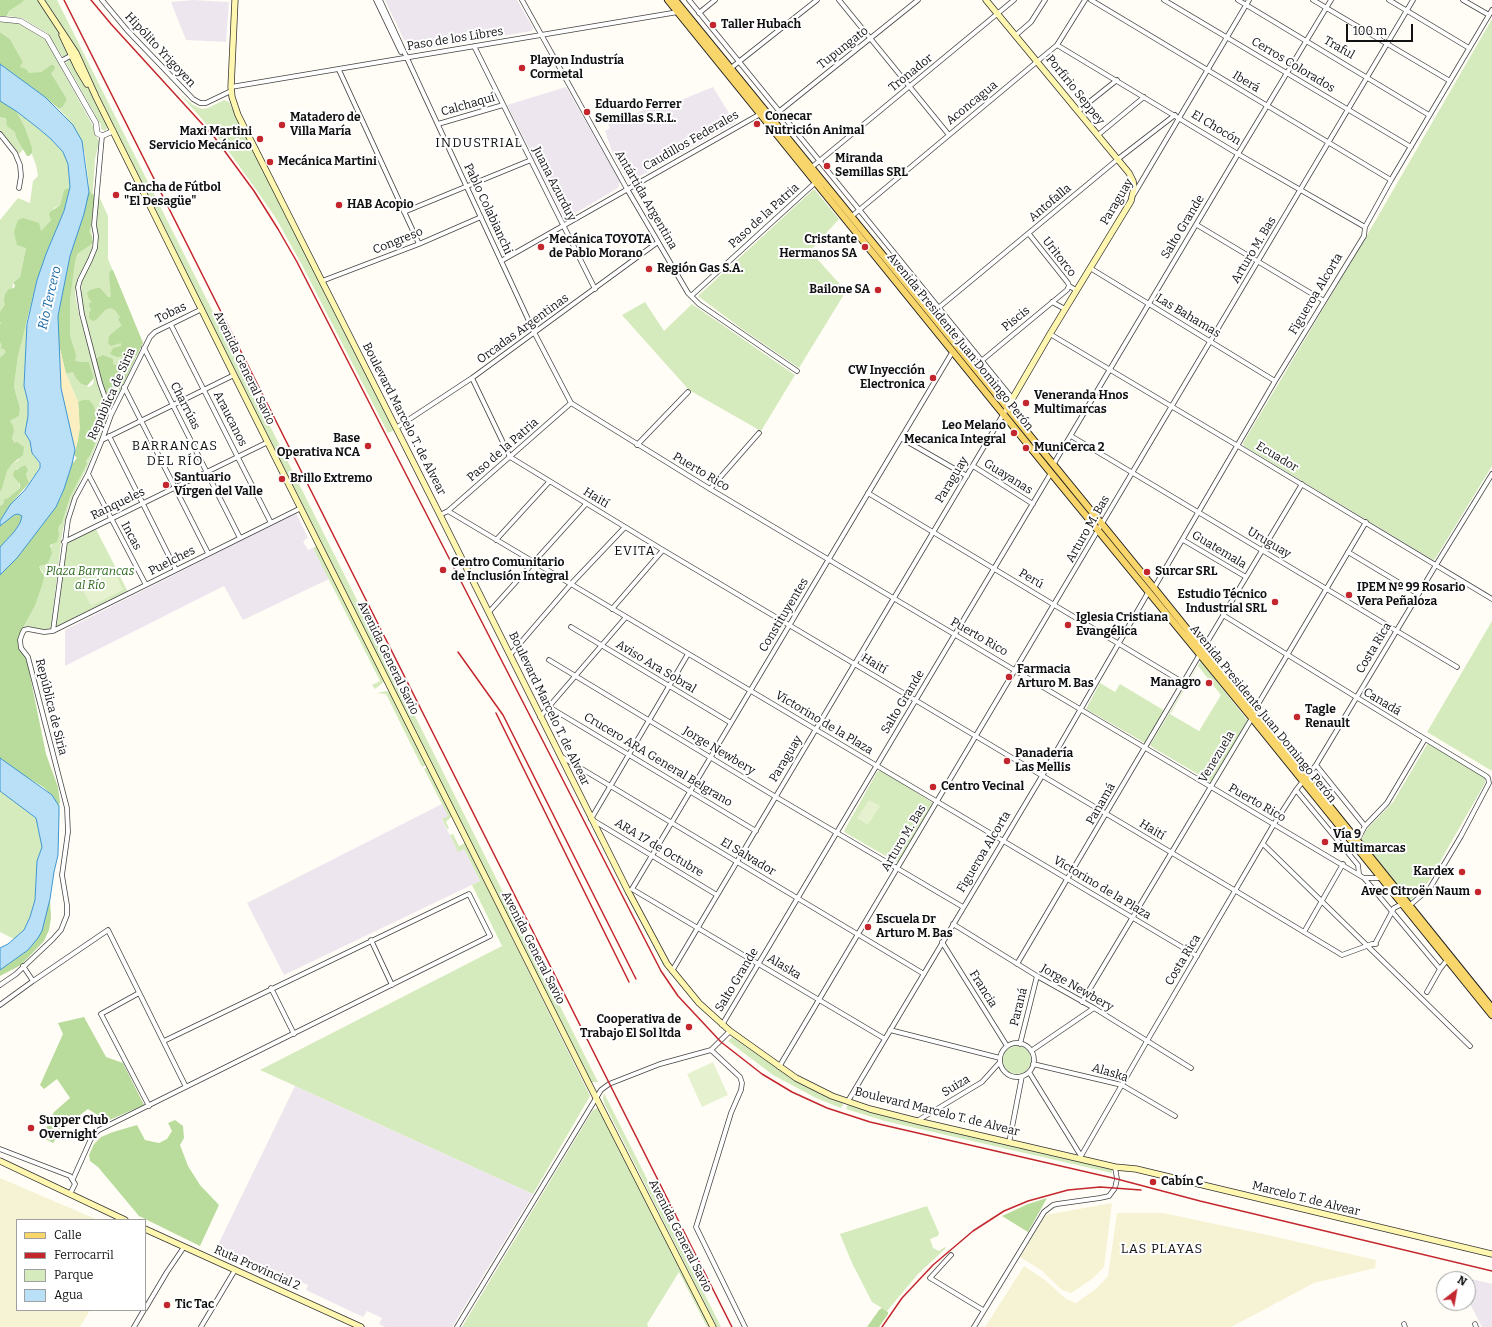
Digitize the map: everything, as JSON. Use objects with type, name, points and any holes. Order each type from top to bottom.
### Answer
[{"type":"main road","name":"Avenida General Savio","points":[[41,0],[74,54],[81,74],[96,97],[596,1097],[713,1327]]},
{"type":"main road","name":"Boulevard Marcelo T. de Alvear","points":[[235,0],[231,89],[233,103],[244,129],[489,612],[591,819],[630,890],[661,955],[672,971],[699,1003],[722,1025],[779,1067],[814,1087],[848,1101],[917,1121],[1081,1157],[1115,1167]]},
{"type":"main road","name":"Avenida Presidente Juan Domingo Perón","points":[[668,0],[680,11],[731,68],[816,182],[953,350],[1054,465],[1100,527]]},
{"type":"main road","name":"Avenida Presidente Juan Domingo Perón","points":[[675,0],[680,11],[763,112],[771,118],[812,167],[974,367],[1051,472],[1100,527],[1202,651],[1304,779],[1364,858],[1492,1016]]},
{"type":"main road","name":"Porfirio Seppey","points":[[986,0],[1129,173],[1133,181],[1134,188],[1132,198]]},
{"type":"main road","name":"Paraguay","points":[[1006,411],[1012,398],[1132,198]]},
{"type":"main road","name":"Avenida Presidente Juan Domingo Perón","points":[[1304,779],[1357,841],[1492,1008]]},
{"type":"main road","points":[[0,1161],[123,1219]]},
{"type":"main road","name":"Marcelo T. de Alvear","points":[[1115,1167],[1136,1169],[1492,1254]]},
{"type":"main road","name":"Ruta Provincial 2","points":[[146,1229],[361,1327]]},
{"type":"street","name":"Hipólito Yrigoyen","points":[[102,0],[127,30],[193,99],[200,103],[206,102],[231,89]]},
{"type":"street","points":[[376,0],[401,52]]},
{"type":"street","name":"Pablo Colabianchi","points":[[380,0],[535,334],[571,403]]},
{"type":"street","name":"Antártida Argentina","points":[[522,0],[627,189],[691,296],[699,304],[797,371]]},
{"type":"street","name":"Avenida Presidente Juan Domingo Perón","points":[[689,0],[1012,398]]},
{"type":"street","points":[[699,13],[715,0]]},
{"type":"street","points":[[731,68],[817,0]]},
{"type":"street","points":[[839,0],[949,135]]},
{"type":"street","name":"Tupungato","points":[[771,118],[918,0]]},
{"type":"street","name":"Tronador","points":[[812,167],[1014,0]]},
{"type":"street","points":[[1016,35],[1032,22],[1045,0]]},
{"type":"street","name":"Aconcagua","points":[[852,216],[1058,45],[1085,0]]},
{"type":"street","name":"Iberá","points":[[1091,0],[1391,180]]},
{"type":"street","name":"Cerros Colorados","points":[[1164,0],[1411,147]]},
{"type":"street","name":"Traful","points":[[1238,0],[1367,76],[1429,115]]},
{"type":"street","name":"Paraguay","points":[[1132,198],[1177,117],[1208,70],[1249,0]]},
{"type":"street","points":[[1313,0],[1450,81]]},
{"type":"street","name":"Salto Grande","points":[[1054,465],[1238,154],[1332,0]]},
{"type":"street","points":[[1389,0],[1469,48]]},
{"type":"street","name":"Arturo M. Bas","points":[[779,1067],[859,935],[1171,406],[1211,342],[1347,109],[1413,0]]},
{"type":"street","points":[[1463,0],[1489,15]]},
{"type":"street","name":"Figueroa Alcorta","points":[[848,1101],[1119,644],[1183,540],[1276,381],[1364,236],[1365,227],[1391,180],[1492,10]]},
{"type":"street","name":"Paso de los Libres","points":[[231,89],[406,57],[680,11]]},
{"type":"street","points":[[0,19],[20,21],[44,34],[49,39],[96,123],[98,133],[102,136]]},
{"type":"street","name":"El Chocón","points":[[1058,45],[1238,154],[1365,227]]},
{"type":"street","name":"Juana Azurduy","points":[[474,46],[595,289]]},
{"type":"street","points":[[61,61],[74,54]]},
{"type":"street","points":[[339,70],[419,244]]},
{"type":"street","points":[[1078,111],[1117,80]]},
{"type":"street","points":[[1098,134],[1144,97]]},
{"type":"street","name":"Calchaquí","points":[[438,124],[503,105]]},
{"type":"street","name":"Caudillos Federales","points":[[501,261],[763,112]]},
{"type":"street","name":"Antofalla","points":[[931,314],[1118,160],[1177,117]]},
{"type":"street","points":[[102,136],[113,131]]},
{"type":"street","points":[[0,134],[11,147],[20,165],[21,176],[19,188]]},
{"type":"street","points":[[102,136],[94,225],[96,236],[95,248],[80,280],[78,292],[82,314],[98,376],[111,415]]},
{"type":"street","points":[[404,212],[530,160]]},
{"type":"street","name":"Paso de la Patria","points":[[691,296],[816,182]]},
{"type":"street","name":"Congreso","points":[[322,281],[419,244],[480,217]]},
{"type":"street","points":[[1197,225],[1324,301]]},
{"type":"street","name":"Uritorco","points":[[1029,234],[1069,286],[1076,290]]},
{"type":"street","name":"Orcadas Argentinas","points":[[396,428],[535,334],[658,242]]},
{"type":"street","name":"Las Bahamas","points":[[1090,268],[1276,381]]},
{"type":"street","name":"Piscis","points":[[974,367],[1067,290],[1069,286]]},
{"type":"street","points":[[1052,302],[1065,309]]},
{"type":"street","name":"Tobas","points":[[150,337],[154,332],[202,309]]},
{"type":"street","name":"Araucanos","points":[[170,325],[271,522]]},
{"type":"street","name":"Ecuador","points":[[1050,334],[1366,522],[1492,599]]},
{"type":"street","name":"República de Siria","points":[[0,985],[16,974],[53,939],[61,930],[67,915],[67,905],[62,876],[68,832],[66,808],[28,657],[21,648],[20,640],[24,630],[28,629],[44,632],[52,631],[68,520],[111,415],[150,337]]},
{"type":"street","name":"Charrúas","points":[[144,348],[240,538]]},
{"type":"street","name":"Constituyentes","points":[[630,890],[711,758],[953,350]]},
{"type":"street","points":[[102,440],[234,375]]},
{"type":"street","points":[[472,378],[510,457]]},
{"type":"street","points":[[124,387],[208,553]]},
{"type":"street","points":[[637,445],[688,392]]},
{"type":"street","name":"Paso de la Patria","points":[[448,511],[571,403]]},
{"type":"street","name":"Puerto Rico","points":[[571,403],[637,445],[828,560],[1359,874],[1364,878],[1440,969]]},
{"type":"street","name":"Paraguay","points":[[672,971],[1006,411]]},
{"type":"street","points":[[710,489],[759,433]]},
{"type":"street","points":[[109,436],[176,570]]},
{"type":"street","name":"Uruguay","points":[[1071,436],[1457,667]]},
{"type":"street","name":"Guayanas","points":[[901,438],[967,476]]},
{"type":"street","name":"Ranqueles","points":[[64,542],[268,442]]},
{"type":"street","name":"Haití","points":[[510,457],[662,550],[1171,853],[1236,890],[1342,955],[1367,946]]},
{"type":"street","name":"Guayanas","points":[[973,466],[1033,504]]},
{"type":"street","name":"Salto Grande","points":[[722,1025],[1051,472]]},
{"type":"street","name":"Incas","points":[[88,474],[146,585]]},
{"type":"street","name":"Costa Rica","points":[[1081,1157],[1274,824],[1304,779],[1312,772],[1418,594],[1492,474]]},
{"type":"street","points":[[496,540],[549,482]]},
{"type":"street","name":"Panamá","points":[[1017,964],[1302,484]]},
{"type":"street","name":"Perú","points":[[868,494],[1184,682]]},
{"type":"street","points":[[489,612],[586,504]]},
{"type":"street","name":"Puelches","points":[[52,631],[301,508]]},
{"type":"street","points":[[440,515],[448,511]]},
{"type":"street","name":"Victorino de la Plaza","points":[[448,511],[1197,956]]},
{"type":"street","name":"Venezuela","points":[[1082,1002],[1366,522]]},
{"type":"street","points":[[510,655],[571,584],[625,527]]},
{"type":"street","name":"Guatemala","points":[[1183,540],[1246,577]]},
{"type":"street","points":[[612,609],[662,550]]},
{"type":"street","points":[[1348,552],[1418,594]]},
{"type":"street","name":"Canadá","points":[[1223,615],[1486,776],[1489,784],[1472,813],[1461,836],[1430,888],[1409,906]]},
{"type":"street","points":[[540,717],[626,617]]},
{"type":"street","name":"Aviso Ara Sobral","points":[[571,627],[731,723]]},
{"type":"street","points":[[591,819],[688,654]]},
{"type":"street","name":"Jorge Newbery","points":[[549,660],[963,907]]},
{"type":"street","name":"Crucero ARA General Belgrano","points":[[549,707],[756,831]]},
{"type":"street","points":[[1357,841],[1365,826],[1387,803],[1425,739]]},
{"type":"street","name":"El Salvador","points":[[561,757],[924,974]]},
{"type":"street","points":[[1316,765],[1365,826]]},
{"type":"street","points":[[1296,790],[1358,865],[1359,874]]},
{"type":"street","name":"ARA 17 de Octubre","points":[[591,819],[717,895]]},
{"type":"street","points":[[1263,844],[1470,1046]]},
{"type":"street","points":[[1358,865],[1364,858]]},
{"type":"street","points":[[1304,932],[1343,864]]},
{"type":"street","points":[[1364,878],[1381,878]]},
{"type":"street","name":"Alaska","points":[[630,890],[698,928],[885,1039]]},
{"type":"street","points":[[73,1179],[94,1134],[99,1130],[490,936],[469,894],[271,988],[164,1041]]},
{"type":"street","points":[[1367,946],[1376,943],[1394,908],[1402,904]]},
{"type":"street","name":"Jorge Newbery","points":[[953,924],[1191,1068]]},
{"type":"street","points":[[0,1004],[108,930],[186,1087]]},
{"type":"street","points":[[371,940],[392,985]]},
{"type":"street","name":"Francia","points":[[942,942],[1008,1046]]},
{"type":"street","points":[[1427,992],[1447,960]]},
{"type":"street","points":[[23,966],[34,981]]},
{"type":"street","name":"Paraná","points":[[1020,1044],[1037,976]]},
{"type":"street","points":[[271,988],[294,1034]]},
{"type":"street","points":[[139,993],[101,1014],[149,1106]]},
{"type":"street","points":[[1031,1051],[1094,1008]]},
{"type":"street","points":[[890,1030],[1000,1060]]},
{"type":"street","points":[[457,1327],[603,1087],[669,1061],[712,1050],[730,1031]]},
{"type":"street","points":[[1020,1044],[1026,1046],[1034,1057],[1033,1064],[1029,1072],[1022,1076],[1016,1077],[1008,1074],[1002,1068],[1000,1060],[1002,1052],[1008,1046],[1020,1044]]},
{"type":"street","points":[[712,1050],[740,1077],[742,1083],[741,1090],[731,1113],[696,1227],[745,1327]]},
{"type":"street","name":"Suiza","points":[[917,1121],[982,1082],[1000,1060]]},
{"type":"street","name":"Alaska","points":[[1033,1064],[1122,1085],[1175,1116]]},
{"type":"street","points":[[1029,1072],[1081,1157]]},
{"type":"street","points":[[1009,1142],[1022,1076]]},
{"type":"street","points":[[0,1149],[66,1174],[73,1179],[75,1184],[70,1194]]},
{"type":"street","points":[[974,1327],[1044,1212],[1053,1205],[1057,1204],[1108,1196],[1115,1188],[1115,1167]]},
{"type":"street","points":[[146,1307],[184,1247]]},
{"type":"street","points":[[951,1255],[930,1278],[983,1310]]},
{"type":"street","points":[[201,1327],[235,1270]]},
{"type":"street","points":[[134,1327],[144,1311]]},
{"type":"shaded area","points":[[193,0],[229,2],[226,42],[186,40],[171,2]]},
{"type":"shaded area","points":[[385,0],[517,0],[533,28],[532,31],[412,51],[409,50]]},
{"type":"shaded area","points":[[566,87],[620,181],[618,188],[572,215],[571,213],[564,217],[507,105]]},
{"type":"shaded area","points":[[713,87],[735,123],[656,167],[653,166],[649,171],[629,182],[614,157],[605,131],[610,128],[608,124],[656,105],[659,109]]},
{"type":"shaded area","points":[[296,513],[308,538],[303,541],[308,550],[313,548],[329,579],[243,620],[224,586],[65,666],[65,630]]},
{"type":"shaded area","points":[[442,804],[448,816],[442,820],[458,851],[464,849],[480,881],[284,975],[247,903]]},
{"type":"shaded area","points":[[295,1086],[533,1194],[452,1327],[385,1327],[379,1324],[382,1318],[367,1311],[363,1317],[306,1290],[308,1285],[232,1252],[215,1251]]},
{"type":"shaded area","points":[[0,1178],[96,1219],[16,1219],[16,1311],[89,1311],[80,1327],[0,1327]]},
{"type":"shaded area","points":[[1112,1203],[1104,1267],[1092,1279],[1071,1293],[1062,1290],[1041,1270],[1020,1257],[1045,1215]]},
{"type":"shaded area","points":[[1117,1213],[1163,1213],[1272,1236],[1376,1260],[1375,1268],[1314,1283],[1231,1327],[985,1327],[1024,1266],[1045,1280],[1066,1299],[1076,1303],[1097,1288],[1108,1276]]},
{"type":"shaded area","points":[[1476,1280],[1492,1284],[1492,1327],[1482,1327],[1474,1311],[1476,1311]]},
{"type":"green space","points":[[0,0],[24,0],[9,11],[7,16],[0,16]]},
{"type":"green space","points":[[24,0],[39,0],[60,35],[69,55],[65,57],[62,56],[47,33],[22,18],[8,16],[9,11]]},
{"type":"green space","points":[[45,0],[57,0],[598,1082],[591,1082],[73,43]]},
{"type":"green space","points":[[1492,19],[1492,466],[1433,560],[1244,446],[1243,443],[1366,237]]},
{"type":"green space","points":[[0,21],[21,24],[44,37],[93,126],[99,142],[95,159],[91,218],[92,252],[77,279],[75,294],[79,315],[107,412],[107,418],[86,470],[68,508],[62,534],[51,628],[49,630],[27,626],[23,628],[35,606],[42,586],[43,572],[39,567],[50,549],[59,526],[62,523],[70,497],[87,464],[86,461],[90,456],[97,439],[98,431],[94,406],[81,401],[78,402],[66,374],[73,372],[81,384],[89,387],[93,384],[94,378],[89,362],[75,361],[59,345],[72,248],[89,192],[89,186],[85,154],[78,133],[59,109],[63,107],[67,99],[48,67],[41,72],[29,73],[20,67],[23,62],[10,39],[0,32]]},
{"type":"green space","points":[[0,32],[10,39],[23,62],[20,67],[26,69],[29,73],[41,72],[51,65],[55,67],[51,73],[67,99],[63,107],[59,109],[0,64]]},
{"type":"green space","points":[[70,59],[84,80],[106,123],[107,128],[105,131],[101,129],[101,125],[66,63]]},
{"type":"green space","points":[[180,94],[193,105],[202,109],[208,108],[224,100],[229,102],[395,430],[388,433],[302,265],[277,220],[222,142]]},
{"type":"green space","points":[[0,101],[38,128],[63,152],[68,164],[70,187],[64,190],[60,205],[54,208],[51,220],[26,248],[20,277],[13,283],[7,364],[0,376],[0,220],[18,198],[30,203],[33,181],[38,176],[36,165],[28,144],[19,154],[0,130]]},
{"type":"green space","points":[[0,101],[16,111],[25,128],[32,148],[32,153],[29,156],[27,156],[16,137],[15,132],[7,126],[6,118],[0,117]]},
{"type":"green space","points":[[70,187],[64,211],[37,280],[18,356],[14,387],[20,408],[19,416],[10,421],[14,432],[12,438],[14,443],[17,442],[24,447],[23,455],[12,464],[7,471],[0,493],[0,358],[6,352],[2,349],[0,342],[0,324],[2,323],[0,322],[0,312],[5,305],[5,294],[9,289],[14,288],[15,285],[13,283],[20,277],[26,248],[17,245],[14,232],[18,220],[23,218],[39,223],[41,231],[51,220],[49,213],[60,205],[64,190]]},
{"type":"green space","points":[[814,189],[839,219],[810,251],[846,291],[799,368],[742,329],[698,296]]},
{"type":"green space","points":[[89,192],[95,195],[89,232],[92,236],[93,243],[77,254],[70,299],[70,336],[76,355],[75,361],[89,362],[94,378],[87,386],[81,384],[73,372],[66,374],[59,345],[58,316],[70,256],[84,214]]},
{"type":"green space","points":[[98,194],[108,216],[108,259],[143,343],[111,409],[100,375],[85,318],[81,293],[82,279],[96,253]]},
{"type":"green space","points":[[113,270],[143,343],[137,355],[117,357],[110,354],[113,348],[121,346],[121,343],[111,346],[108,343],[109,336],[122,325],[118,320],[120,317],[115,310],[110,308],[105,310],[96,320],[93,321],[89,318],[89,313],[91,310],[89,303],[92,302],[87,293],[90,290],[100,288],[108,297],[111,297],[109,274],[110,271]]},
{"type":"green space","points":[[645,302],[664,331],[692,304],[795,375],[761,431],[689,390],[622,315]]},
{"type":"green space","points":[[27,324],[24,386],[28,402],[28,417],[25,433],[30,441],[32,453],[39,463],[40,468],[29,483],[26,474],[20,468],[16,469],[20,488],[0,506],[0,493],[7,471],[12,464],[19,460],[12,438],[14,432],[10,421],[19,416],[20,408],[14,387],[18,356],[24,329]]},
{"type":"green space","points":[[103,355],[113,359],[113,364],[118,366],[131,358],[135,359],[120,390],[106,396],[96,360]]},
{"type":"green space","points":[[89,400],[94,406],[98,422],[97,439],[90,456],[86,461],[87,464],[70,497],[62,523],[59,526],[57,542],[50,545],[52,553],[48,563],[39,567],[44,576],[42,586],[35,606],[18,637],[21,651],[26,656],[46,754],[58,787],[60,802],[59,806],[52,795],[43,787],[9,766],[0,758],[0,575],[17,558],[56,507],[61,497],[72,464],[77,458],[74,455],[78,440],[78,402]]},
{"type":"green space","points":[[25,465],[28,470],[26,474],[29,483],[10,505],[0,521],[0,506],[3,504],[5,498],[7,499],[20,488],[20,484],[13,476],[14,471]]},
{"type":"green space","points":[[18,514],[22,516],[20,523],[0,547],[0,526],[10,517]]},
{"type":"green space","name":"Plaza Barrancas al Río","points":[[96,529],[128,592],[57,626],[55,624],[67,545],[69,542]]},
{"type":"green space","points":[[317,546],[385,681],[375,689],[372,685],[380,681],[313,548]]},
{"type":"green space","points":[[113,568],[123,590],[91,606],[80,584]]},
{"type":"green space","points":[[1492,621],[1492,771],[1427,732]]},
{"type":"green space","points":[[1200,662],[1248,721],[1211,782],[1150,745]],"holes":[[[1198,666],[1221,695],[1199,731],[1170,714]]]},
{"type":"green space","points":[[1100,683],[1115,692],[1120,684],[1165,711],[1145,743],[1086,709]]},
{"type":"green space","points":[[387,691],[390,693],[426,765],[422,767],[386,694],[377,693]]},
{"type":"green space","points":[[1428,743],[1484,777],[1485,783],[1429,881],[1421,891],[1409,901],[1360,842],[1367,829],[1393,802]]},
{"type":"green space","points":[[427,767],[452,816],[446,822],[449,828],[447,829],[442,819],[448,816],[424,769]]},
{"type":"green space","points":[[882,771],[933,803],[899,861],[896,862],[844,831],[877,772]]},
{"type":"green space","points":[[0,791],[5,793],[36,818],[42,847],[37,861],[35,900],[30,917],[24,930],[14,939],[0,932]]},
{"type":"green space","points":[[869,800],[880,806],[868,825],[857,818]]},
{"type":"green space","points":[[453,834],[459,846],[465,843],[590,1096],[533,1194],[260,1070],[502,946],[472,885],[480,881],[464,849],[458,852],[450,835]]},
{"type":"green space","points":[[50,899],[51,918],[49,930],[44,941],[21,965],[0,976],[0,970],[28,950],[38,938]]},
{"type":"green space","points":[[84,1017],[106,1057],[123,1063],[144,1105],[107,1121],[88,1109],[64,1127],[53,1143],[42,1137],[54,1112],[70,1098],[57,1079],[44,1089],[40,1085],[63,1034],[58,1023]]},
{"type":"green space","points":[[732,1037],[794,1080],[831,1098],[843,1102],[843,1105],[841,1108],[816,1098],[773,1075],[728,1041]]},
{"type":"green space","points":[[1017,1046],[1023,1047],[1027,1050],[1030,1054],[1030,1066],[1027,1070],[1023,1073],[1017,1074],[1011,1073],[1007,1070],[1004,1066],[1003,1060],[1004,1054],[1007,1050],[1011,1047]]},
{"type":"green space","points":[[713,1062],[728,1095],[702,1107],[687,1074]]},
{"type":"green space","points":[[604,1093],[721,1327],[717,1327],[604,1103]]},
{"type":"green space","points":[[848,1104],[907,1121],[1108,1168],[1112,1170],[1112,1173],[885,1121],[846,1109]]},
{"type":"green space","points":[[597,1108],[599,1109],[710,1327],[707,1327],[679,1272],[647,1324],[648,1327],[462,1327],[593,1110]]},
{"type":"green space","points":[[175,1120],[183,1126],[184,1138],[180,1145],[188,1166],[200,1185],[219,1205],[200,1246],[139,1216],[98,1167],[90,1161],[89,1155],[94,1144],[101,1137],[137,1125],[145,1140],[159,1143],[167,1139],[172,1131],[168,1123]]},
{"type":"green space","points":[[1047,1198],[1028,1232],[1002,1216],[1028,1204]]},
{"type":"green space","points":[[927,1206],[939,1233],[938,1236],[930,1239],[933,1248],[939,1251],[945,1247],[946,1248],[918,1274],[887,1311],[872,1302],[852,1263],[840,1234]]},
{"type":"green space","points":[[882,1308],[888,1312],[888,1314],[879,1327],[867,1327],[879,1310]]},
{"type":"sand","points":[[59,345],[66,374],[78,402],[80,428],[75,450],[61,388]]},
{"type":"water","name":"Río Tercero","points":[[0,64],[45,97],[73,125],[82,141],[89,192],[84,214],[70,256],[58,316],[61,388],[75,450],[72,464],[64,489],[56,507],[17,558],[0,575],[0,547],[14,532],[20,523],[22,516],[18,514],[14,515],[0,526],[0,521],[10,505],[25,490],[40,468],[40,463],[32,453],[30,441],[25,433],[28,416],[28,402],[24,386],[27,324],[37,280],[64,211],[70,187],[68,164],[63,152],[38,128],[0,101]]},
{"type":"water","points":[[0,758],[52,795],[59,806],[59,814],[58,855],[50,899],[42,931],[28,950],[0,970],[0,948],[8,944],[24,930],[30,917],[35,900],[37,861],[42,847],[36,818],[0,791]]},
{"type":"railway","points":[[64,0],[732,1327]]},
{"type":"railway","points":[[91,0],[215,138],[254,191],[278,229],[297,262],[661,971],[678,996],[721,1042],[762,1074],[792,1092],[827,1108],[870,1122],[1117,1179],[1200,1201],[1492,1271]]},
{"type":"railway","points":[[458,652],[503,715],[636,979]]},
{"type":"railway","points":[[496,713],[629,982]]},
{"type":"railway","points":[[882,1327],[902,1298],[933,1265],[973,1231],[1004,1211],[1028,1201],[1068,1190],[1100,1187],[1141,1190]]},
{"type":"place","name":"Taller Hubach","points":[[713,25]]},
{"type":"place","name":"Playon Industría Cormetal","points":[[522,68]]},
{"type":"place","name":"Eduardo Ferrer Semillas S.R.L.","points":[[587,112]]},
{"type":"place","name":"Conecar Nutrición Animal","points":[[757,124]]},
{"type":"place","name":"Matadero de Villa María","points":[[282,125]]},
{"type":"place","name":"Maxi Martini Servicio Mecánico","points":[[260,139]]},
{"type":"place","name":"Mecánica Martini","points":[[270,162]]},
{"type":"place","name":"Miranda Semillas SRL","points":[[827,166]]},
{"type":"place","name":"Cancha de Fútbol \"El Desagüe\"","points":[[116,195]]},
{"type":"place","name":"HAB Acopio","points":[[339,205]]},
{"type":"place","name":"Mecánica TOYOTA de Pablo Morano","points":[[541,247]]},
{"type":"place","name":"Cristante Hermanos SA","points":[[865,247]]},
{"type":"place","name":"Región Gas S.A.","points":[[649,269]]},
{"type":"place","name":"Bailone SA","points":[[878,290]]},
{"type":"place","name":"CW Inyección Electronica","points":[[933,378]]},
{"type":"place","name":"Veneranda Hnos Multimarcas","points":[[1026,403]]},
{"type":"place","name":"Leo Melano Mecanica Integral","points":[[1014,433]]},
{"type":"place","name":"Base Operativa NCA","points":[[368,446]]},
{"type":"place","name":"MuniCerca 2","points":[[1026,448]]},
{"type":"place","name":"Brillo Extremo","points":[[282,479]]},
{"type":"place","name":"Santuario Vírgen del Valle","points":[[166,485]]},
{"type":"place","name":"Centro Comunitario de Inclusión Integral","points":[[443,570]]},
{"type":"place","name":"Surcar SRL","points":[[1147,572]]},
{"type":"place","name":"IPEM Nº 99 Rosario Vera Peñaloza","points":[[1349,595]]},
{"type":"place","name":"Estudio Técnico Industrial SRL","points":[[1275,602]]},
{"type":"place","name":"Iglesia Cristiana Evangélica","points":[[1068,625]]},
{"type":"place","name":"Farmacia Arturo M. Bas","points":[[1009,677]]},
{"type":"place","name":"Managro","points":[[1209,683]]},
{"type":"place","name":"Tagle Renault","points":[[1297,717]]},
{"type":"place","name":"Panadería Las Mellis","points":[[1007,761]]},
{"type":"place","name":"Centro Vecinal","points":[[933,787]]},
{"type":"place","name":"Vía 9 Multimarcas","points":[[1325,842]]},
{"type":"place","name":"Kardex","points":[[1462,872]]},
{"type":"place","name":"Avec Citroën Naum","points":[[1478,892]]},
{"type":"place","name":"Escuela Dr Arturo M. Bas","points":[[868,927]]},
{"type":"place","name":"Cooperativa de Trabajo El Sol ltda","points":[[689,1027]]},
{"type":"place","name":"Supper Club Overnight","points":[[31,1128]]},
{"type":"place","name":"Cabín C","points":[[1153,1182]]},
{"type":"place","name":"Tic Tac","points":[[167,1305]]},
{"type":"district","name":"INDUSTRIAL","points":[[479,143]]},
{"type":"district","name":"BARRANCAS DEL RÍO","points":[[175,454]]},
{"type":"district","name":"EVITA","points":[[635,551]]},
{"type":"district","name":"LAS PLAYAS","points":[[1162,1249]]}]
